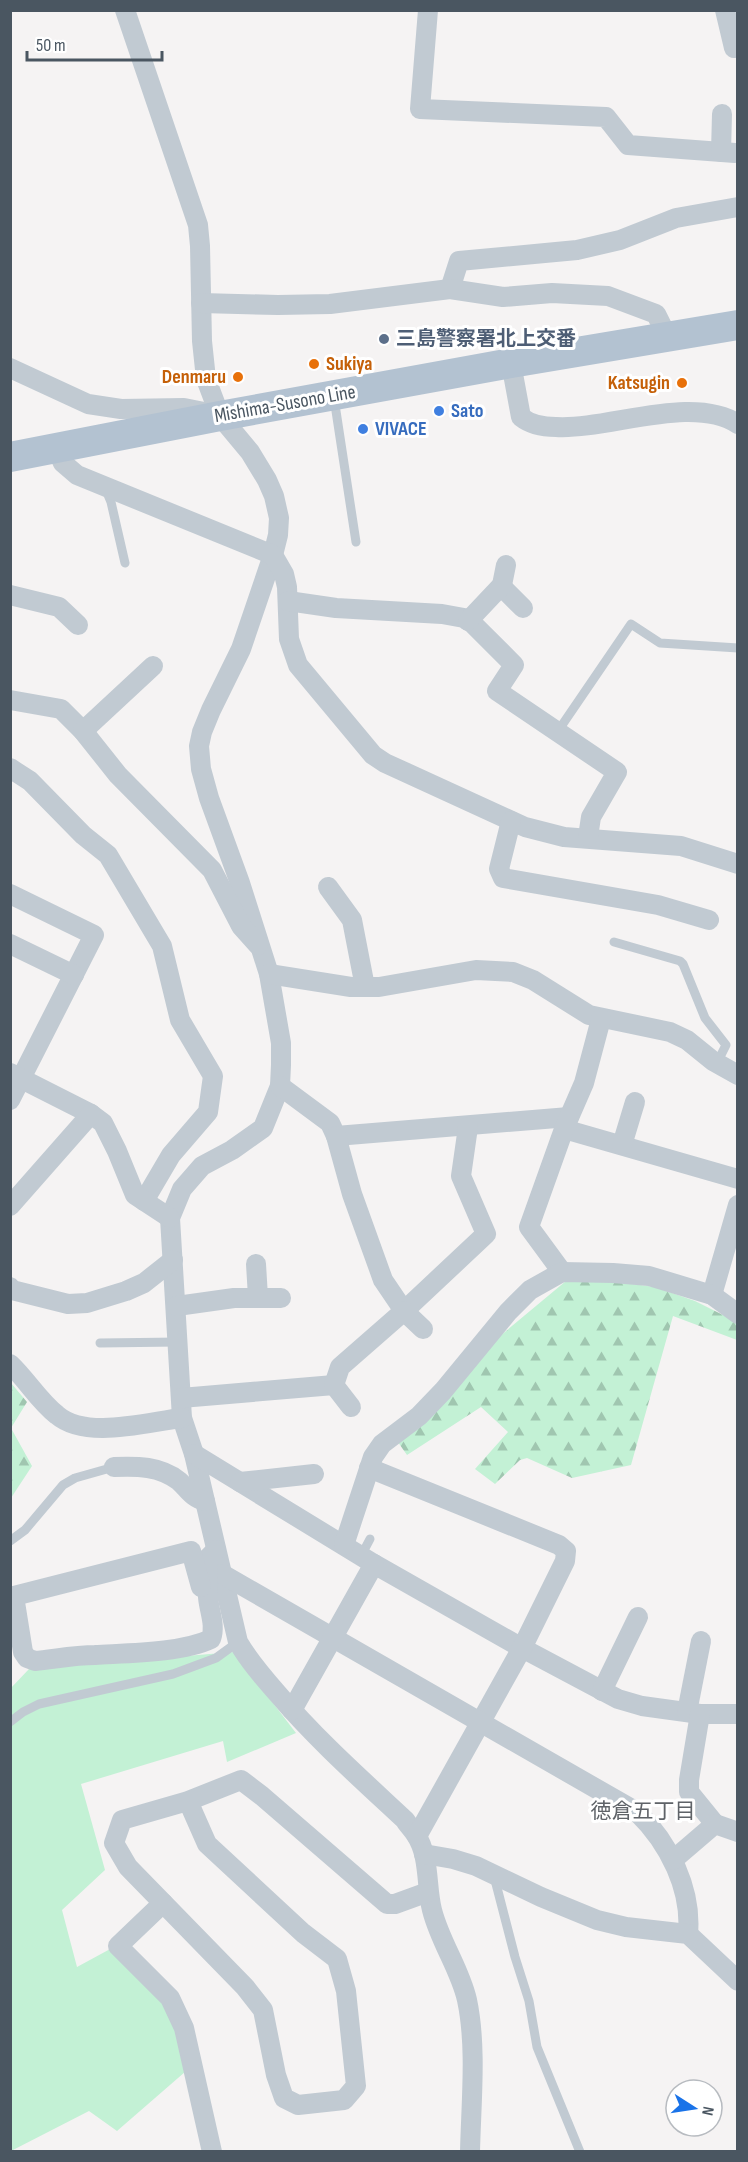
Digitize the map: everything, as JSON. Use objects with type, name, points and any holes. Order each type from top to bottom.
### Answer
[{"type":"main road","name":"Mishima-Susono Line","points":[[10,457],[511,363],[738,326]]},
{"type":"street","points":[[125,10],[166,136],[193,208],[200,246],[202,341],[206,379],[220,416],[250,452],[267,480],[274,496],[279,518],[273,555],[241,649],[210,710],[199,746],[201,769],[269,974],[281,1043],[280,1086],[263,1128],[232,1150],[202,1166],[182,1189],[170,1218],[182,1408],[238,1642],[246,1657],[316,1737],[405,1820],[420,1845],[428,1892],[444,1944],[467,2001],[473,2069],[470,2151]]},
{"type":"street","points":[[428,10],[420,109],[606,117],[628,145],[728,152],[722,114]]},
{"type":"street","points":[[725,10],[734,48]]},
{"type":"street","points":[[450,289],[459,261],[577,250],[620,240],[676,218],[738,207]]},
{"type":"street","points":[[201,303],[330,304],[450,289],[503,297],[552,293],[608,296],[656,314],[668,338]]},
{"type":"street","points":[[511,363],[520,417],[535,425],[581,428],[678,412],[720,416],[738,424]]},
{"type":"street","points":[[10,368],[88,404],[121,409],[184,408],[220,416]]},
{"type":"street","points":[[57,450],[63,463],[77,475],[273,555],[284,574],[288,601],[289,639],[298,665],[373,755],[385,763],[511,821],[546,834],[681,846],[738,864]]},
{"type":"street","points":[[468,621],[501,586],[506,565]]},
{"type":"street","points":[[501,586],[523,608]]},
{"type":"street","points":[[10,595],[59,607],[78,625]]},
{"type":"street","points":[[288,601],[336,608],[442,614],[468,621],[514,665],[497,691],[617,772],[591,817],[588,837]]},
{"type":"street","points":[[83,731],[153,666]]},
{"type":"street","points":[[10,700],[62,710],[83,731],[118,774],[212,870],[241,926],[260,947]]},
{"type":"street","points":[[10,768],[30,781],[83,835],[108,855],[162,946],[180,1020],[213,1076],[208,1112],[171,1155],[144,1201]]},
{"type":"street","points":[[511,821],[499,869],[503,878],[658,905],[710,920]]},
{"type":"street","points":[[328,887],[352,920],[365,987]]},
{"type":"street","points":[[10,894],[94,934],[74,975],[16,1076],[10,1100]]},
{"type":"street","points":[[10,944],[74,975]]},
{"type":"street","points":[[269,974],[351,987],[379,987],[476,970],[513,972],[533,980],[582,1011],[601,1019],[670,1032],[687,1040],[717,1064],[738,1075]]},
{"type":"street","points":[[562,1272],[529,1227],[584,1083],[601,1019]]},
{"type":"street","points":[[16,1076],[91,1114],[103,1123],[135,1196],[170,1218]]},
{"type":"street","points":[[280,1086],[330,1123],[336,1136],[351,1194],[383,1280],[404,1311],[423,1329]]},
{"type":"street","points":[[622,1145],[635,1102]]},
{"type":"street","points":[[10,1206],[91,1114]]},
{"type":"street","points":[[336,1136],[567,1123],[622,1145],[738,1179]]},
{"type":"street","points":[[334,1385],[340,1367],[486,1234],[460,1176],[468,1127]]},
{"type":"street","points":[[712,1295],[738,1205]]},
{"type":"street","points":[[10,1287],[12,1290],[68,1304],[87,1303],[144,1283],[173,1260]]},
{"type":"street","points":[[256,1264],[258,1297]]},
{"type":"street","points":[[344,1545],[373,1457],[382,1444],[419,1416],[508,1312],[530,1290],[562,1272],[649,1276],[712,1295],[738,1314]]},
{"type":"street","points":[[177,1305],[258,1297],[281,1298]]},
{"type":"street","points":[[10,1364],[56,1415],[68,1423],[84,1427],[102,1428],[182,1408],[334,1385]]},
{"type":"street","points":[[334,1385],[351,1407]]},
{"type":"street","points":[[194,1454],[344,1545],[368,1553],[522,1648],[618,1699],[642,1706],[694,1713],[738,1714]]},
{"type":"street","points":[[114,1467],[152,1468],[168,1474],[179,1481],[196,1499],[205,1501]]},
{"type":"street","points":[[369,1468],[560,1545],[566,1551],[565,1561],[522,1648],[420,1845]]},
{"type":"street","points":[[240,1482],[314,1474]]},
{"type":"street","points":[[210,1610],[206,1607],[191,1551],[12,1596],[23,1652],[27,1658],[35,1661],[148,1652],[206,1641],[211,1639],[214,1632],[208,1597],[208,1558],[216,1550]]},
{"type":"street","points":[[292,1710],[333,1637],[368,1553]]},
{"type":"street","points":[[222,1574],[637,1812],[648,1822],[673,1860],[683,1884],[687,1903],[688,1934]]},
{"type":"street","points":[[602,1690],[638,1617]]},
{"type":"street","points":[[701,1641],[689,1792],[715,1824],[738,1832]]},
{"type":"street","points":[[188,1801],[207,1844],[303,1933],[337,1959],[346,1991],[356,2086],[344,2100],[298,2105],[284,2098],[276,2075],[263,2010],[245,1987],[128,1867],[114,1843],[122,1820],[188,1801],[241,1780],[387,1904],[395,1904],[428,1892]]},
{"type":"street","points":[[673,1860],[715,1824]]},
{"type":"street","points":[[420,1845],[494,1874],[541,1897],[597,1920],[626,1927],[688,1934],[738,1981]]},
{"type":"street","points":[[163,1903],[118,1946],[170,1998],[184,2028],[212,2151]]},
{"type":"lane","points":[[333,396],[356,542]]},
{"type":"lane","points":[[103,486],[111,502],[125,563]]},
{"type":"lane","points":[[558,731],[631,624],[660,643],[738,648]]},
{"type":"lane","points":[[614,942],[684,964],[705,1018],[726,1045],[717,1064]]},
{"type":"lane","points":[[100,1343],[178,1342]]},
{"type":"lane","points":[[10,1541],[26,1530],[63,1485],[75,1478],[114,1467]]},
{"type":"lane","points":[[10,1722],[39,1704],[173,1674],[216,1658],[238,1642]]},
{"type":"lane","points":[[494,1874],[495,1885],[529,2001],[537,2047],[580,2151]]},
{"type":"green space","points":[[572,1276],[655,1287],[695,1301],[737,1322],[737,1340],[673,1316],[631,1465],[572,1478],[527,1458],[520,1460],[495,1484],[475,1469],[508,1432],[481,1407],[407,1455],[393,1435],[488,1346]]},
{"type":"green space","points":[[11,1383],[27,1402],[11,1428]]},
{"type":"green space","points":[[11,1428],[32,1466],[11,1498]]},
{"type":"green space","points":[[234,1652],[296,1733],[227,1762],[223,1741],[81,1784],[105,1870],[62,1910],[77,1967],[112,1948],[170,1998],[193,2065],[117,2131],[89,2111],[11,2151],[10,1689],[29,1669]]},
{"type":"place","name":"三島警察署北上交番","points":[[384,339]]},
{"type":"place","name":"Sukiya","points":[[314,364]]},
{"type":"place","name":"Denmaru","points":[[238,377]]},
{"type":"place","name":"Katsugin","points":[[682,383]]},
{"type":"place","name":"Sato","points":[[439,411]]},
{"type":"place","name":"VIVACE","points":[[363,429]]},
{"type":"district","name":"徳倉五丁目","points":[[643,1811]]}]
